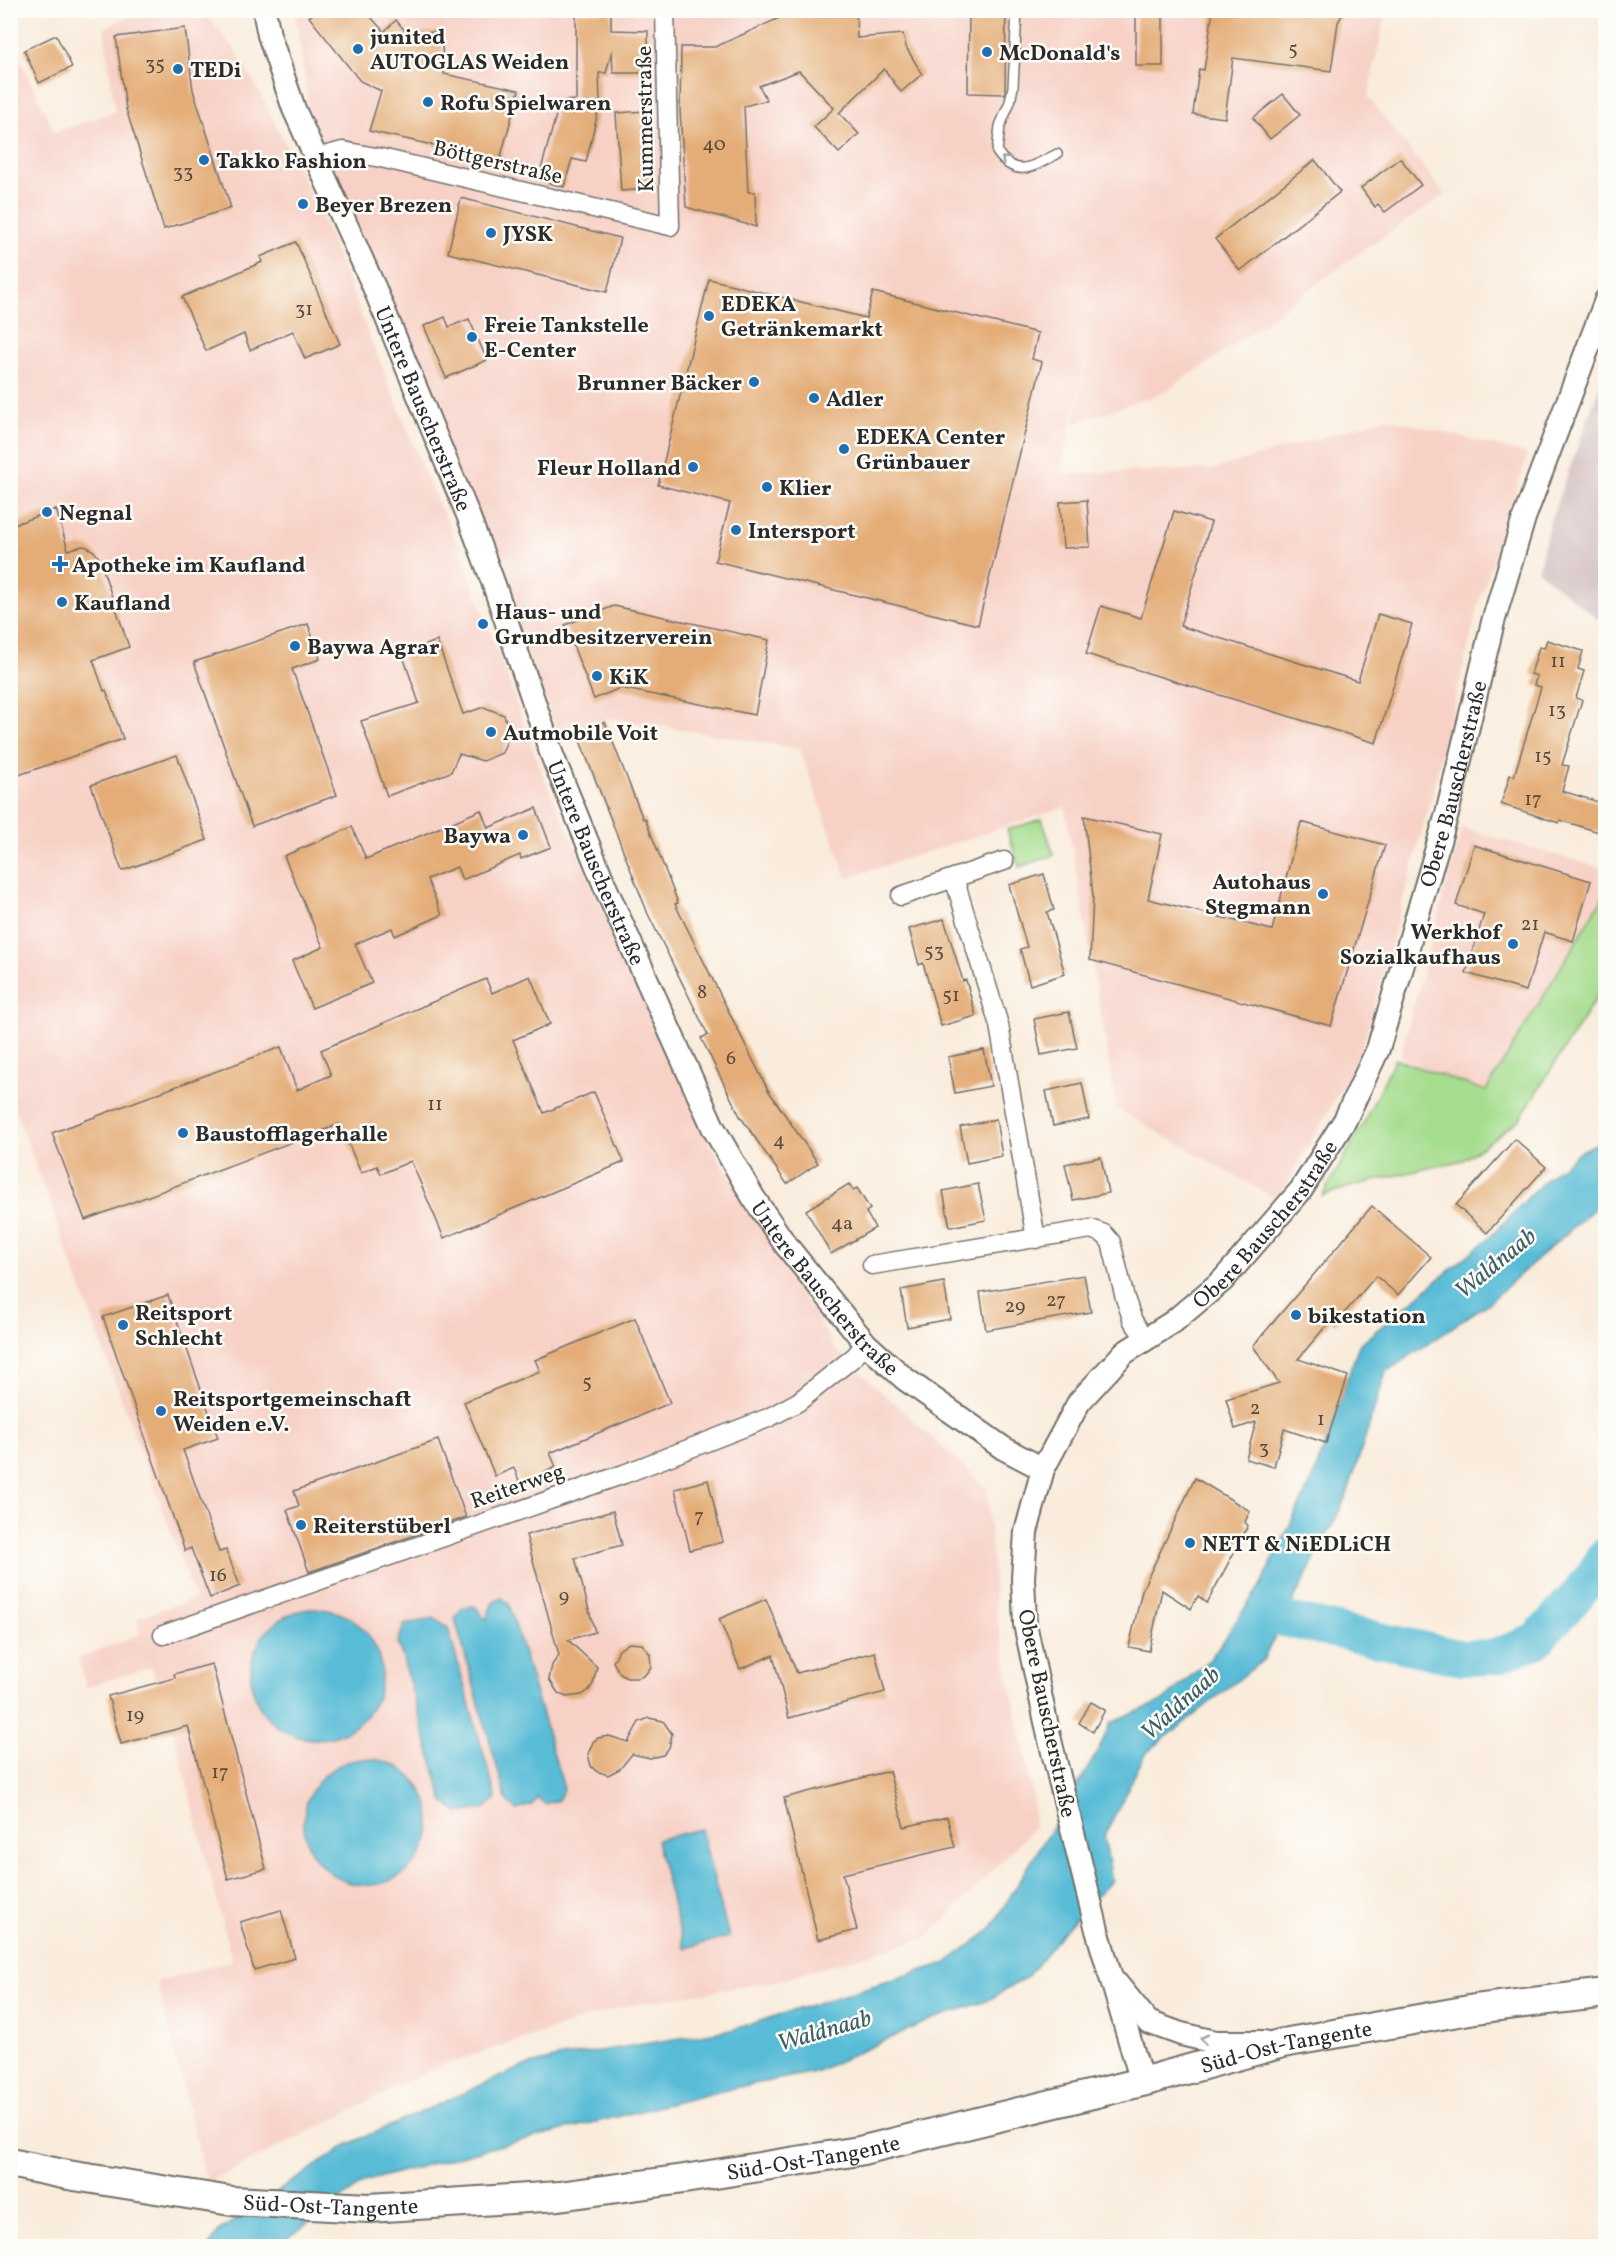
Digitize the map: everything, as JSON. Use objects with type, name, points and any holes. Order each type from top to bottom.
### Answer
[{"type":"main road","name":"Süd-Ost-Tangente","points":[[10,2163],[68,2175],[231,2201],[369,2208],[559,2196],[848,2153],[1142,2082],[1283,2043],[1475,2009],[1605,1993]]},
{"type":"street","name":"Untere Bauscherstraße","points":[[264,10],[269,34],[294,109],[374,287],[468,515],[542,729],[607,891],[713,1127],[753,1197],[784,1244],[866,1344],[905,1379],[1003,1448],[1043,1469]]},
{"type":"street","name":"Kummerstraße","points":[[665,10],[670,226]]},
{"type":"street","name":"Böttgerstraße","points":[[316,158],[343,152],[381,158],[670,226]]},
{"type":"street","name":"Obere Bauscherstraße","points":[[1142,2082],[1091,1906],[1024,1624],[1023,1578],[1026,1533],[1043,1469],[1079,1402],[1124,1353],[1173,1322],[1223,1280],[1301,1190],[1345,1120],[1378,1049],[1447,814],[1493,622],[1524,518],[1605,300]]},
{"type":"street","points":[[901,896],[1004,861]]},
{"type":"street","points":[[954,878],[999,1025],[1036,1239]]},
{"type":"street","points":[[872,1265],[1091,1229],[1104,1234],[1111,1242],[1133,1321],[1146,1339]]},
{"type":"street","name":"Reiterweg","points":[[163,1635],[624,1474],[768,1418],[798,1402],[854,1357],[866,1344]]},
{"type":"street","points":[[1110,1976],[1148,2022],[1181,2034],[1215,2042],[1283,2043]]},
{"type":"lane","points":[[1017,10],[1013,87],[1010,102],[1000,126],[997,152],[1004,163],[1017,170],[1027,168],[1057,154]]},
{"type":"shaded area","points":[[129,11],[203,11],[236,51],[268,108],[324,222],[423,469],[461,552],[542,773],[710,1144],[836,1350],[987,1488],[996,1612],[1032,1791],[1034,1828],[928,1937],[781,1980],[625,2006],[437,2067],[207,2183],[157,1982],[232,1960],[170,1718],[151,1667],[86,1687],[78,1658],[140,1635],[137,1618],[195,1598],[11,1099],[11,61],[19,58],[55,132],[115,112],[104,28],[128,17]]},
{"type":"shaded area","points":[[295,11],[1386,11],[1368,97],[1445,195],[1356,255],[1240,341],[1165,392],[1073,424],[1090,340],[1060,474],[1215,469],[1387,418],[1528,454],[1479,603],[1430,802],[1361,1053],[1278,1200],[1117,1109],[1065,807],[847,878],[799,748],[610,718],[560,739],[464,490],[310,115]]},
{"type":"shaded area","points":[[1605,372],[1605,625],[1538,571],[1549,524]]},
{"type":"shaded area","points":[[1462,828],[1605,869],[1605,894],[1485,1092],[1400,1057]]},
{"type":"green space","points":[[1042,819],[1054,855],[1019,867],[1007,830]]},
{"type":"green space","points":[[1605,894],[1605,984],[1519,1120],[1463,1160],[1356,1185],[1322,1196],[1358,1134],[1395,1059],[1486,1091]]},
{"type":"water","points":[[1605,1139],[1605,1199],[1487,1304],[1386,1372],[1346,1498],[1263,1660],[1145,1754],[1104,1837],[1112,1880],[1063,1932],[1027,1977],[987,2001],[932,2019],[815,2072],[738,2087],[366,2181],[277,2246],[209,2246],[220,2230],[347,2145],[522,2067],[562,2057],[731,2030],[946,1963],[990,1930],[1097,1753],[1111,1723],[1164,1700],[1211,1658],[1260,1586],[1314,1476],[1359,1345],[1490,1237],[1547,1178],[1580,1152]]},
{"type":"water","points":[[501,1597],[509,1604],[564,1789],[558,1800],[545,1804],[537,1798],[532,1805],[517,1810],[507,1802],[455,1619],[462,1608],[475,1606],[486,1620],[492,1604]]},
{"type":"water","points":[[316,1609],[341,1614],[362,1628],[376,1649],[381,1674],[376,1699],[362,1720],[341,1734],[316,1739],[291,1734],[270,1720],[256,1699],[251,1674],[256,1649],[270,1628],[291,1614]]},
{"type":"water","points":[[434,1618],[448,1628],[496,1798],[486,1808],[460,1813],[444,1803],[398,1642],[404,1625]]},
{"type":"water","points":[[367,1759],[391,1764],[411,1778],[425,1798],[430,1822],[425,1846],[411,1866],[391,1880],[367,1885],[343,1880],[323,1866],[309,1846],[304,1822],[309,1798],[323,1778],[343,1764]]},
{"type":"water","points":[[701,1829],[729,1937],[684,1948],[656,1840]]},
{"type":"building","points":[[318,10],[365,10],[384,32],[396,20],[407,33],[441,32],[444,74],[519,90],[500,160],[369,131],[381,91],[360,81],[309,17]]},
{"type":"building","points":[[797,10],[856,10],[857,38],[903,34],[906,47],[922,74],[901,92],[884,69],[839,113],[859,134],[839,153],[814,127],[834,108],[799,71],[759,86],[767,100],[744,106],[748,192],[755,192],[756,227],[686,207],[680,111],[681,47],[715,47]]},
{"type":"building","name":"McDonald's","points":[[969,10],[1006,10],[1005,94],[968,93]]},
{"type":"building","points":[[1136,10],[1163,10],[1163,66],[1136,66]]},
{"type":"building","points":[[1213,10],[1345,10],[1338,22],[1331,71],[1233,58],[1225,118],[1193,114],[1199,69],[1204,70]]},
{"type":"building","points":[[576,12],[611,12],[611,30],[648,31],[648,73],[613,73],[612,50],[606,73],[599,73],[600,103],[586,162],[572,159],[564,187],[538,180],[560,101],[576,100]]},
{"type":"building","points":[[185,28],[193,90],[231,208],[164,229],[126,109],[116,37]]},
{"type":"building","points":[[56,35],[72,67],[39,83],[24,50]]},
{"type":"building","points":[[1283,94],[1300,115],[1270,139],[1253,118]]},
{"type":"building","points":[[646,111],[652,189],[621,191],[616,113]]},
{"type":"building","points":[[1400,158],[1421,185],[1385,212],[1378,204],[1375,207],[1361,188]]},
{"type":"building","points":[[1315,160],[1340,192],[1240,271],[1215,239]]},
{"type":"building","points":[[461,198],[620,238],[607,292],[448,253]]},
{"type":"building","points":[[296,242],[340,344],[305,359],[293,331],[250,350],[244,334],[206,351],[182,297],[262,262],[260,257]]},
{"type":"building","name":"EDEKA Center Grünbauer","points":[[709,279],[866,318],[873,292],[1038,333],[1032,359],[1042,362],[978,625],[715,561],[730,503],[658,485]]},
{"type":"building","points":[[445,317],[449,327],[469,319],[487,360],[446,378],[424,326]]},
{"type":"building","points":[[1087,500],[1090,547],[1063,548],[1060,502]]},
{"type":"building","name":"Kaufland","points":[[56,509],[68,550],[87,547],[99,558],[129,647],[93,660],[123,739],[10,778],[10,526]]},
{"type":"building","points":[[1174,511],[1211,522],[1180,626],[1358,681],[1378,614],[1412,624],[1376,743],[1086,654],[1101,606],[1141,618]]},
{"type":"building","points":[[614,606],[769,640],[755,715],[620,688],[594,699],[565,625]]},
{"type":"building","points":[[308,624],[320,659],[292,669],[337,795],[252,826],[194,662]]},
{"type":"building","points":[[1547,640],[1583,651],[1578,669],[1584,671],[1576,698],[1582,700],[1562,765],[1569,766],[1562,791],[1605,804],[1605,834],[1560,820],[1559,823],[1501,804],[1510,775],[1514,776],[1541,687],[1534,685],[1537,676],[1531,674],[1539,647],[1544,648]]},
{"type":"building","points":[[437,641],[463,714],[484,707],[504,715],[510,733],[502,753],[483,761],[459,754],[451,772],[387,796],[361,721],[419,703],[402,653]]},
{"type":"building","points":[[605,722],[678,903],[675,904],[768,1090],[818,1163],[787,1184],[740,1116],[701,1038],[708,1035],[648,914],[577,733]]},
{"type":"building","points":[[177,755],[207,840],[122,871],[91,785]]},
{"type":"building","points":[[536,808],[551,847],[521,859],[520,855],[462,880],[457,867],[427,879],[442,915],[395,936],[392,928],[355,944],[372,983],[312,1008],[292,961],[323,947],[284,856],[352,827],[366,859],[481,810],[488,828]]},
{"type":"building","points":[[1084,816],[1162,834],[1148,899],[1272,930],[1301,822],[1385,845],[1331,1026],[1090,960],[1093,896]]},
{"type":"building","points":[[1474,845],[1591,881],[1573,941],[1544,932],[1526,991],[1466,973],[1484,914],[1456,905]]},
{"type":"building","points":[[1044,874],[1054,910],[1047,912],[1065,974],[1030,985],[1020,949],[1027,947],[1009,885]]},
{"type":"building","points":[[944,919],[976,1016],[941,1026],[923,963],[919,965],[909,929]]},
{"type":"building","points":[[530,976],[550,1024],[513,1040],[544,1113],[594,1092],[624,1162],[444,1238],[411,1161],[381,1174],[377,1166],[361,1173],[340,1124],[85,1220],[52,1133],[281,1047],[297,1090],[331,1075],[321,1050],[486,979],[492,993]]},
{"type":"building","points":[[1069,1012],[1077,1048],[1041,1055],[1034,1019]]},
{"type":"building","points":[[984,1050],[991,1086],[955,1093],[948,1057]]},
{"type":"building","points":[[1082,1083],[1089,1119],[1053,1126],[1046,1091]]},
{"type":"building","points":[[996,1119],[1002,1156],[967,1163],[960,1127]]},
{"type":"building","points":[[1515,1139],[1546,1167],[1487,1233],[1456,1205]]},
{"type":"building","points":[[1101,1157],[1108,1193],[1073,1200],[1065,1164]]},
{"type":"building","points":[[849,1184],[853,1190],[857,1188],[870,1209],[866,1212],[875,1228],[831,1254],[806,1210]]},
{"type":"building","points":[[978,1184],[986,1220],[950,1227],[943,1191]]},
{"type":"building","points":[[1372,1206],[1431,1257],[1398,1295],[1376,1276],[1335,1324],[1331,1320],[1298,1359],[1348,1376],[1326,1443],[1284,1429],[1274,1467],[1246,1459],[1256,1422],[1235,1429],[1226,1399],[1279,1383],[1253,1346]]},
{"type":"building","points":[[1084,1275],[1091,1312],[986,1330],[980,1292]]},
{"type":"building","points":[[944,1282],[950,1319],[907,1327],[901,1290]]},
{"type":"building","points":[[168,1295],[218,1438],[183,1450],[219,1552],[226,1550],[240,1586],[210,1598],[191,1548],[185,1551],[103,1317]]},
{"type":"building","points":[[635,1318],[670,1403],[550,1453],[556,1467],[520,1483],[514,1468],[495,1476],[464,1402],[540,1371],[535,1360]]},
{"type":"building","points":[[438,1440],[466,1517],[309,1572],[287,1510],[299,1506],[294,1491]]},
{"type":"building","points":[[1195,1478],[1250,1511],[1245,1522],[1248,1526],[1207,1603],[1198,1596],[1191,1609],[1162,1590],[1149,1651],[1129,1647],[1142,1590]]},
{"type":"building","points":[[708,1480],[723,1542],[690,1550],[675,1489]]},
{"type":"building","points":[[613,1511],[622,1545],[575,1558],[595,1632],[568,1640],[597,1667],[593,1684],[589,1690],[582,1695],[566,1697],[558,1693],[549,1679],[552,1665],[559,1655],[526,1535]]},
{"type":"building","points":[[766,1599],[797,1673],[875,1652],[885,1692],[789,1718],[773,1655],[740,1669],[719,1619]]},
{"type":"building","points":[[629,1643],[642,1644],[650,1654],[651,1667],[645,1675],[639,1678],[627,1678],[620,1674],[613,1662],[619,1650]]},
{"type":"building","points":[[212,1664],[266,1869],[228,1879],[188,1726],[121,1744],[108,1696],[175,1678],[174,1674]]},
{"type":"building","points":[[1091,1702],[1105,1710],[1093,1732],[1079,1723]]},
{"type":"building","points":[[649,1718],[663,1721],[672,1734],[669,1748],[663,1755],[650,1758],[632,1754],[620,1769],[608,1775],[596,1771],[591,1766],[588,1754],[593,1742],[598,1738],[609,1736],[628,1742],[639,1722]]},
{"type":"building","points":[[889,1771],[904,1827],[947,1817],[955,1847],[843,1874],[857,1930],[818,1940],[784,1798]]},
{"type":"building","points":[[281,1910],[295,1958],[254,1970],[240,1922]]},
{"type":"waterway","name":"Waldnaab","points":[[1246,1638],[1264,1615],[1462,1658],[1494,1657],[1536,1641],[1586,1585],[1606,1555]]},
{"type":"place","name":"junited AUTOGLAS Weiden","points":[[358,49]]},
{"type":"place","name":"McDonald's","points":[[987,52]]},
{"type":"place","name":"TEDi","points":[[178,69]]},
{"type":"place","name":"Rofu Spielwaren","points":[[428,102]]},
{"type":"place","name":"Takko Fashion","points":[[204,160]]},
{"type":"place","name":"Beyer Brezen","points":[[303,204]]},
{"type":"place","name":"JYSK","points":[[491,233]]},
{"type":"place","name":"EDEKA Getränkemarkt","points":[[709,316]]},
{"type":"place","name":"Freie Tankstelle E-Center","points":[[472,337]]},
{"type":"place","name":"Brunner Bäcker","points":[[754,382]]},
{"type":"place","name":"Adler","points":[[814,398]]},
{"type":"place","name":"EDEKA Center Grünbauer","points":[[844,449]]},
{"type":"place","name":"Fleur Holland","points":[[693,467]]},
{"type":"place","name":"Klier","points":[[767,487]]},
{"type":"place","name":"Negnal","points":[[47,512]]},
{"type":"place","name":"Intersport","points":[[736,530]]},
{"type":"place","name":"Apotheke im Kaufland","points":[[60,564]]},
{"type":"place","name":"Kaufland","points":[[62,602]]},
{"type":"place","name":"Haus- und Grundbesitzerverein","points":[[483,624]]},
{"type":"place","name":"Baywa Agrar","points":[[295,646]]},
{"type":"place","name":"KiK","points":[[597,676]]},
{"type":"place","name":"Autmobile Voit","points":[[491,732]]},
{"type":"place","name":"Baywa","points":[[523,835]]},
{"type":"place","name":"Autohaus Stegmann","points":[[1323,894]]},
{"type":"place","name":"Werkhof Sozialkaufhaus","points":[[1513,944]]},
{"type":"place","name":"Baustofflagerhalle","points":[[183,1133]]},
{"type":"place","name":"bikestation","points":[[1296,1315]]},
{"type":"place","name":"Reitsport Schlecht","points":[[123,1325]]},
{"type":"place","name":"Reitsportgemeinschaft Weiden e.V.","points":[[161,1411]]},
{"type":"place","name":"Reiterstüberl","points":[[301,1525]]},
{"type":"place","name":"NETT & NiEDLiCH","points":[[1190,1543]]}]
